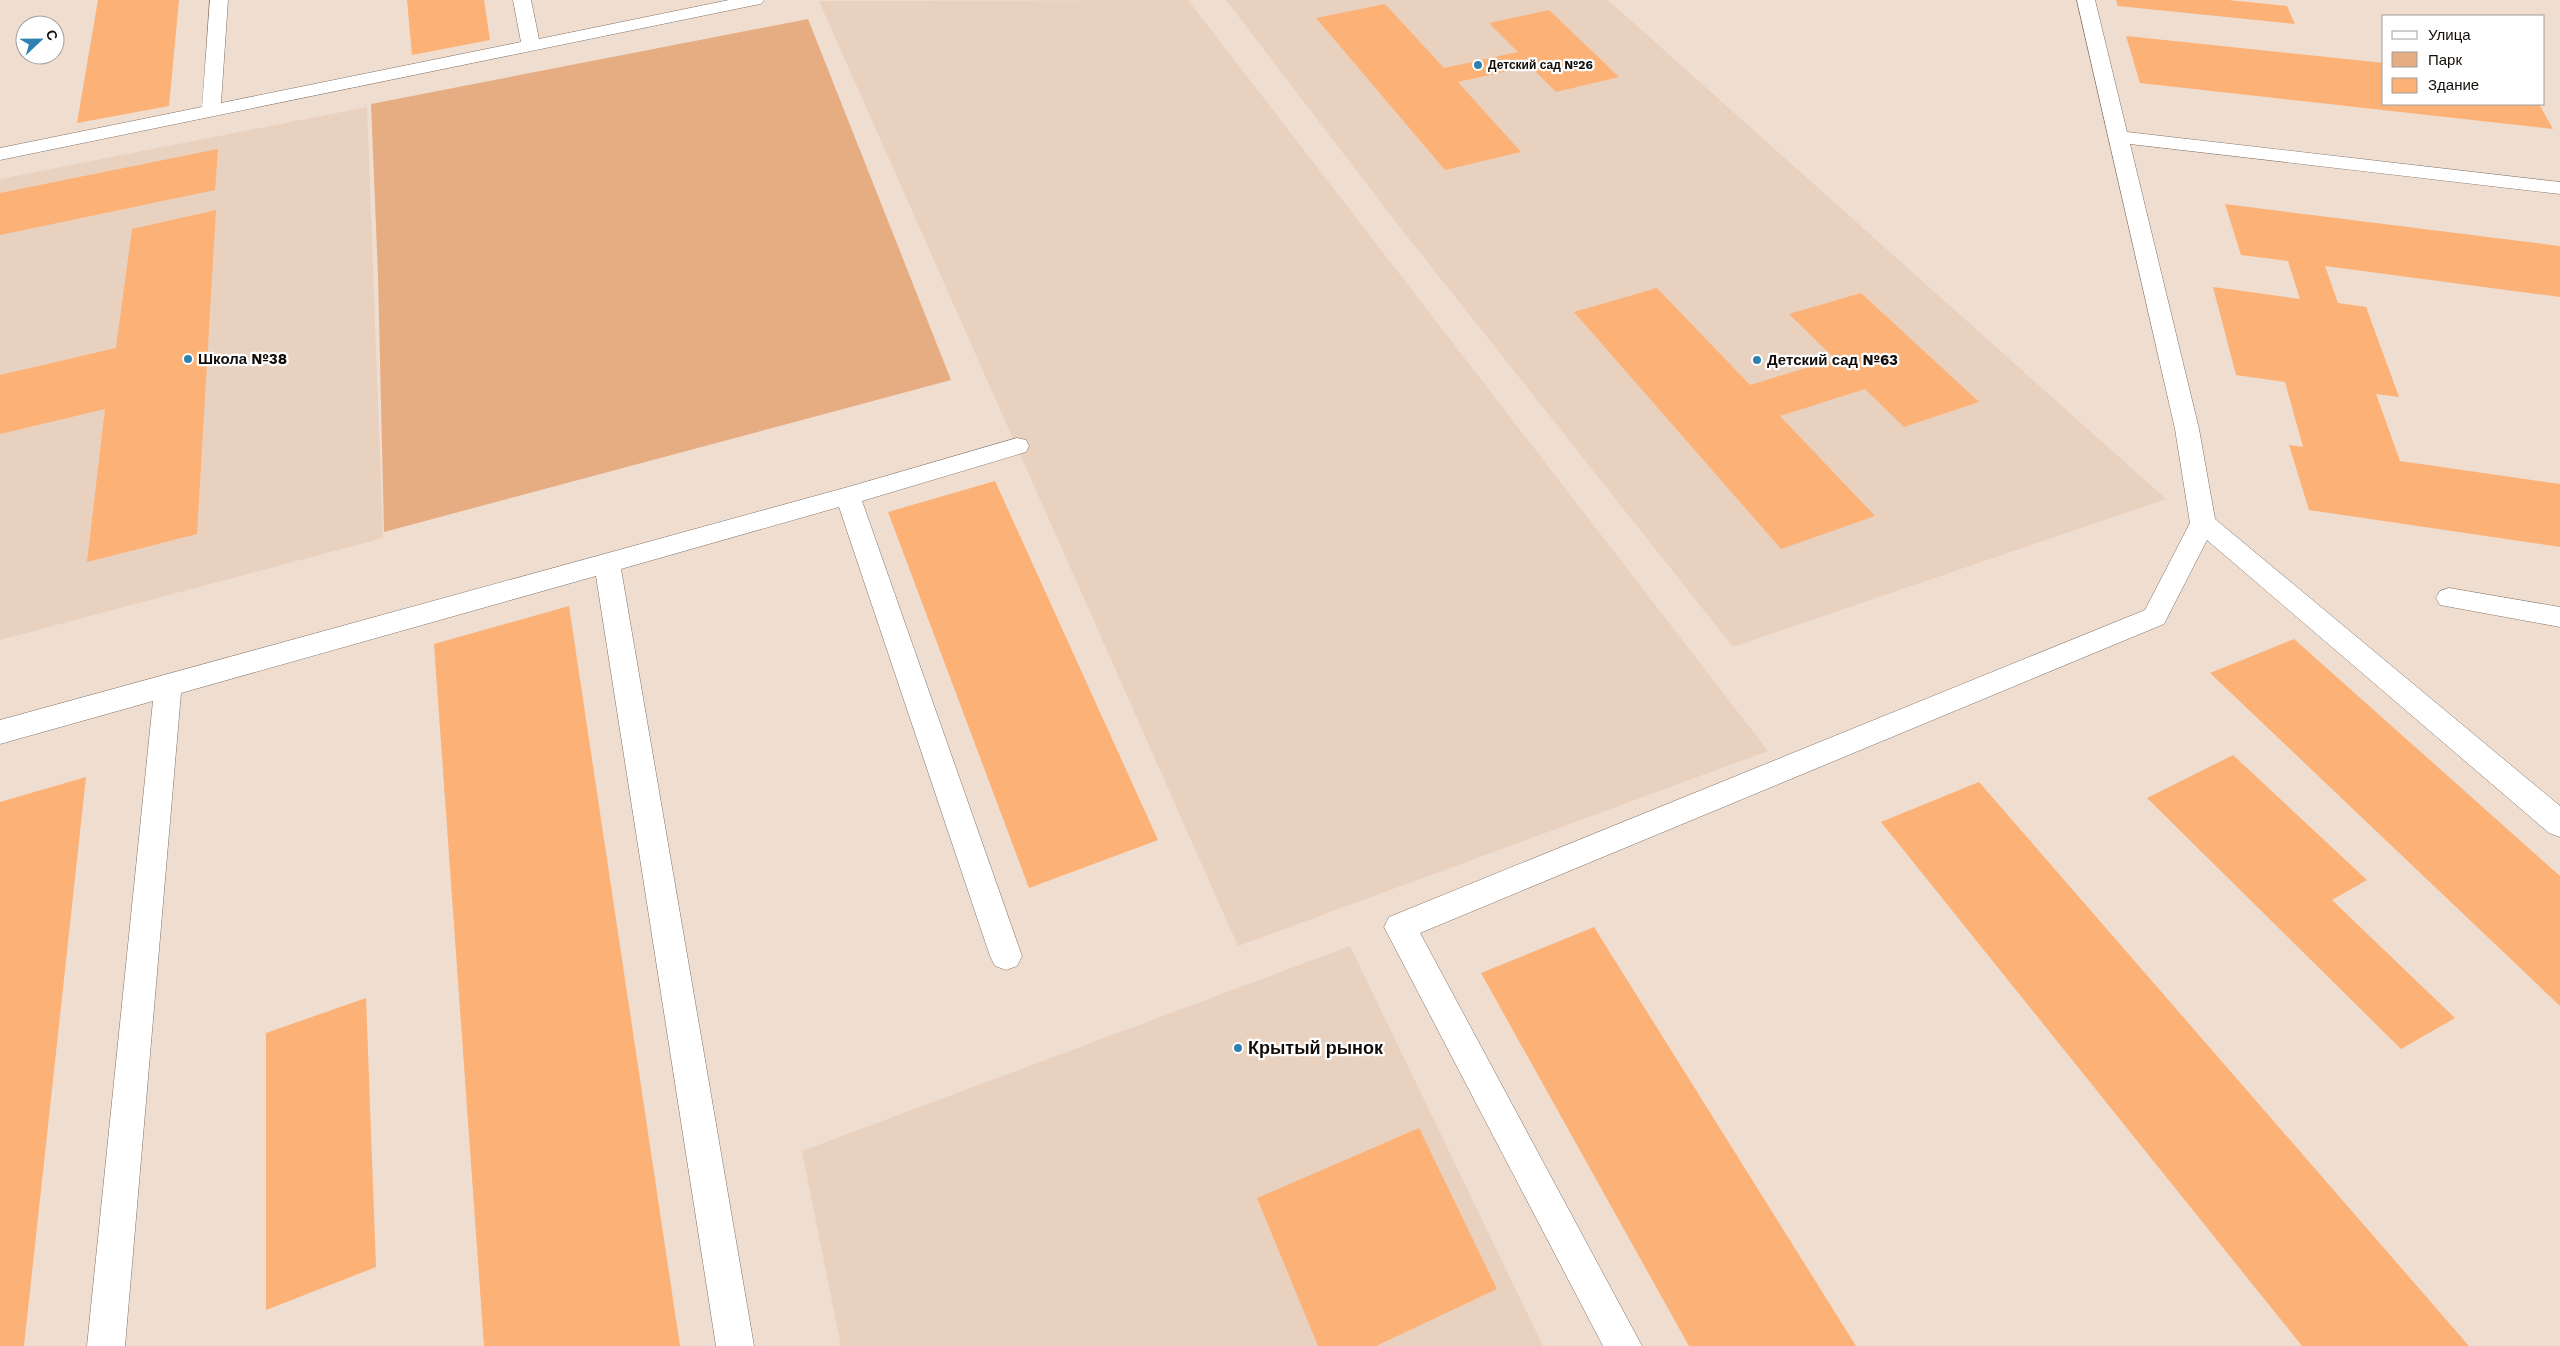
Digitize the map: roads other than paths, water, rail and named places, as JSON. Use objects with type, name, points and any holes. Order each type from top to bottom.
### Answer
[{"type":"lane","points":[[211,111],[219,0]]},
{"type":"lane","points":[[522,0],[531,46]]},
{"type":"lane","points":[[0,154],[755,0]]},
{"type":"lane","points":[[1622,1346],[1400,927],[2155,617],[2203,523],[2187,429],[2086,0]]},
{"type":"lane","points":[[2118,137],[2560,188]]},
{"type":"lane","points":[[0,732],[848,496],[1017,446]]},
{"type":"lane","points":[[848,496],[1006,956]]},
{"type":"lane","points":[[2203,523],[2560,824]]},
{"type":"lane","points":[[607,563],[735,1346]]},
{"type":"lane","points":[[2449,598],[2560,617]]},
{"type":"lane","points":[[106,1346],[168,685]]},
{"type":"place","name":"Детский сад №26","points":[[1478,65]]},
{"type":"place","name":"Школа №38","points":[[188,359]]},
{"type":"place","name":"Детский сад №63","points":[[1757,360]]},
{"type":"place","name":"Крытый рынок","points":[[1238,1048]]}]
